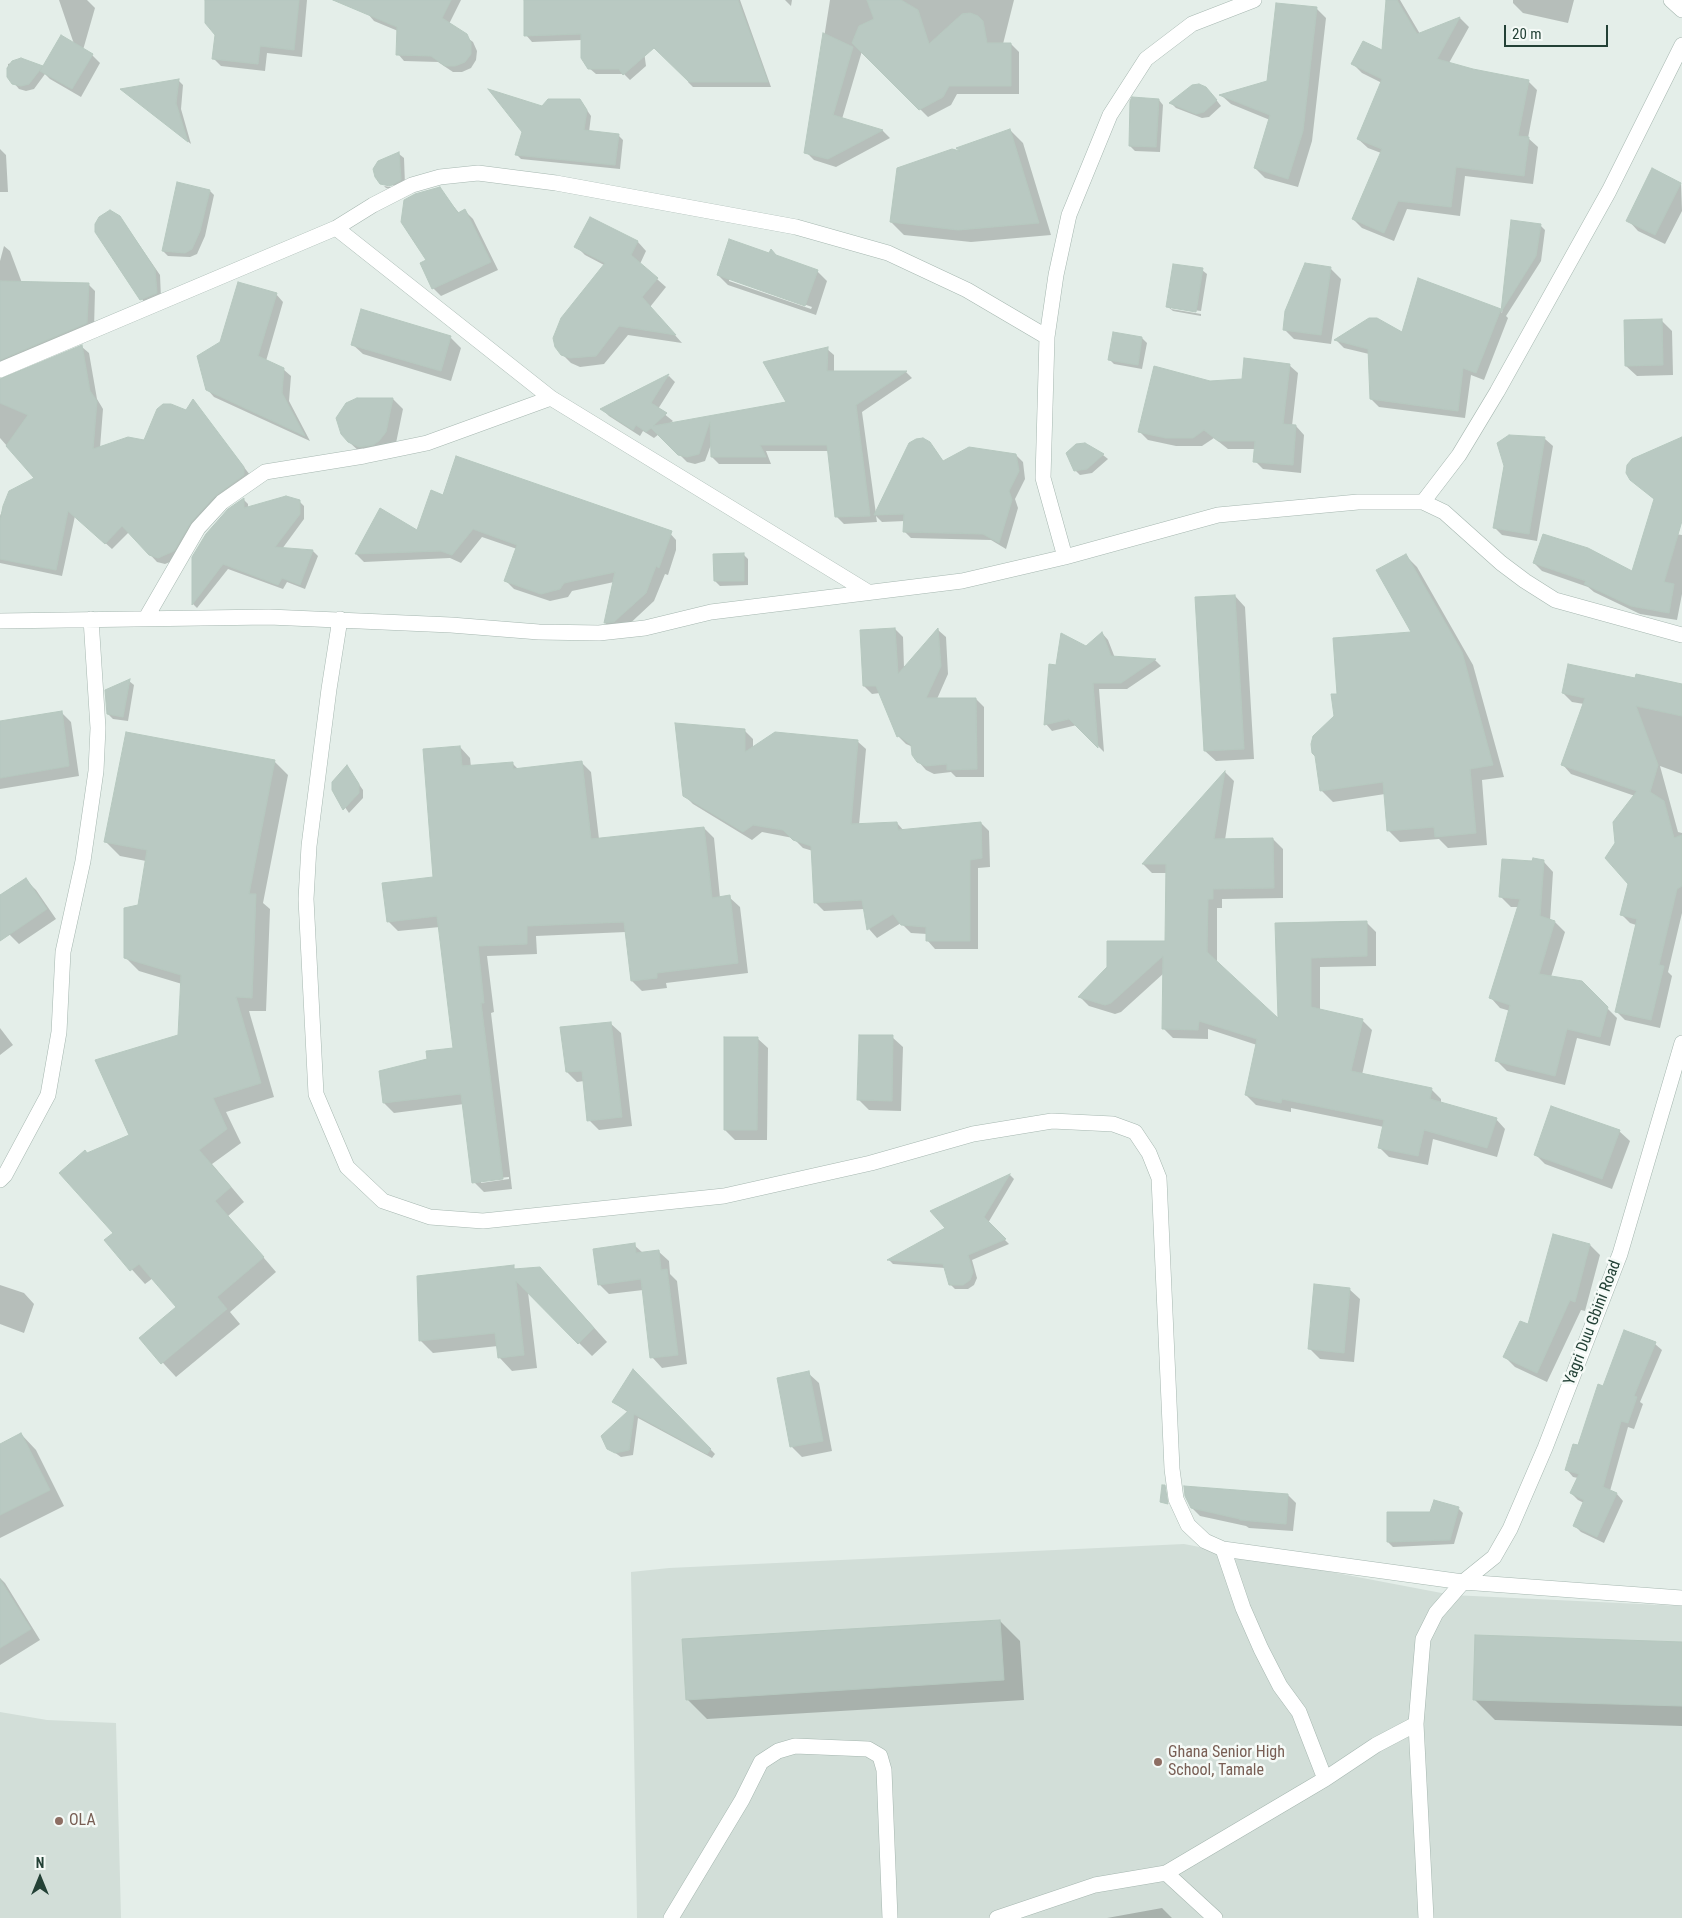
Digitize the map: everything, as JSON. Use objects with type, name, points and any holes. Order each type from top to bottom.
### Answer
[{"type":"street","points":[[1065,557],[1043,478],[1047,337],[1056,275],[1069,216],[1110,115],[1146,59],[1192,24],[1254,0]]},
{"type":"street","points":[[1671,0],[1682,10]]},
{"type":"street","points":[[1423,502],[1459,455],[1497,392],[1609,191],[1682,45]]},
{"type":"street","points":[[0,370],[336,228],[373,204],[412,185],[440,178],[478,173],[556,183],[796,227],[888,253],[967,290],[1047,337]]},
{"type":"street","points":[[336,228],[551,398],[868,592]]},
{"type":"street","points":[[146,618],[198,528],[222,502],[265,472],[364,456],[427,443],[551,398]]},
{"type":"street","points":[[0,621],[269,617],[451,624],[539,632],[599,633],[645,628],[711,612],[962,581],[1065,557],[1218,515],[1358,502],[1423,502],[1444,512],[1500,564],[1555,600],[1682,635]]},
{"type":"street","points":[[0,1180],[5,1175],[48,1095],[59,1032],[63,952],[83,861],[96,771],[98,728],[91,619]]},
{"type":"street","points":[[340,619],[315,788],[306,899],[316,1094],[347,1167],[382,1201],[430,1217],[483,1221],[724,1196],[871,1163],[973,1134],[1052,1121],[1113,1124],[1136,1132],[1149,1153],[1159,1178],[1172,1469],[1176,1499],[1192,1530],[1205,1541],[1223,1549],[1463,1582],[1682,1598]]},
{"type":"street","name":"Yagri Duu Gbini Road","points":[[1426,1918],[1416,1724],[1423,1639],[1436,1613],[1463,1582],[1494,1557],[1510,1529],[1545,1448],[1620,1254],[1682,1043]]},
{"type":"street","points":[[1223,1549],[1243,1608],[1261,1649],[1280,1686],[1299,1712],[1326,1779]]},
{"type":"street","points":[[997,1918],[1095,1885],[1166,1873],[1326,1779],[1376,1745],[1416,1724]]},
{"type":"street","points":[[671,1918],[742,1800],[761,1762],[778,1751],[795,1746],[868,1749],[880,1756],[884,1770],[890,1918]]},
{"type":"street","points":[[1166,1873],[1216,1918]]},
{"type":"shaded area","name":"Ghana Senior High School, Tamale","points":[[1184,1544],[1452,1595],[1682,1606],[1682,1918],[637,1918],[631,1572],[669,1568]]},
{"type":"shaded area","name":"OLA","points":[[0,1712],[47,1720],[116,1723],[121,1918],[0,1918]]},
{"type":"building","points":[[205,0],[299,0],[294,50],[260,46],[258,64],[212,59],[215,35],[205,23]]},
{"type":"building","points":[[333,0],[451,0],[442,18],[467,34],[471,43],[471,54],[465,62],[455,66],[445,66],[431,56],[396,55],[397,27]]},
{"type":"building","points":[[524,0],[738,0],[768,82],[689,82],[654,48],[623,75],[619,69],[588,69],[581,58],[581,34],[524,36]]},
{"type":"building","points":[[867,0],[901,0],[918,10],[929,44],[962,14],[970,13],[978,16],[983,21],[987,43],[1011,43],[1011,86],[949,86],[943,97],[919,110],[852,43],[859,26],[874,19]]},
{"type":"building","points":[[1386,0],[1397,0],[1417,34],[1460,17],[1437,59],[1473,69],[1529,80],[1518,136],[1529,137],[1524,176],[1456,167],[1451,207],[1398,201],[1384,233],[1352,219],[1382,149],[1357,139],[1382,79],[1351,64],[1363,41],[1382,50]]},
{"type":"building","points":[[1276,3],[1317,7],[1303,131],[1288,179],[1254,168],[1270,115],[1219,95],[1267,81]]},
{"type":"building","points":[[823,33],[853,47],[833,115],[883,130],[828,159],[804,153]]},
{"type":"building","points":[[61,35],[93,54],[72,89],[40,71]]},
{"type":"building","points":[[21,58],[43,66],[29,84],[21,86],[12,84],[7,77],[7,68],[12,61]]},
{"type":"building","points":[[179,79],[176,103],[188,142],[120,89]]},
{"type":"building","points":[[1199,84],[1206,87],[1217,100],[1204,112],[1196,114],[1169,103],[1192,85]]},
{"type":"building","points":[[488,89],[542,106],[548,99],[580,99],[587,110],[584,130],[619,134],[615,165],[515,155],[522,132]]},
{"type":"building","points":[[1132,97],[1159,99],[1156,147],[1129,146],[1130,101]]},
{"type":"building","points":[[1010,129],[1039,223],[958,230],[890,222],[897,168],[952,149],[960,151],[956,148]]},
{"type":"building","points":[[399,152],[401,180],[390,186],[380,184],[375,177],[373,169],[378,161]]},
{"type":"building","points":[[1652,168],[1681,183],[1655,235],[1626,221]]},
{"type":"building","points":[[177,182],[210,190],[200,231],[192,249],[185,253],[162,251]]},
{"type":"building","points":[[440,187],[458,213],[465,209],[491,262],[432,289],[420,263],[426,260],[401,222],[404,200],[415,194]]},
{"type":"building","points":[[110,210],[120,216],[155,269],[157,293],[140,300],[95,232],[95,224],[99,217]]},
{"type":"building","points":[[590,217],[638,241],[631,255],[658,278],[642,297],[676,335],[619,326],[596,356],[570,358],[561,355],[555,347],[553,338],[561,318],[605,263],[574,247]]},
{"type":"building","points":[[1511,220],[1541,224],[1536,256],[1501,312]]},
{"type":"building","points":[[729,239],[769,253],[771,249],[776,255],[818,270],[805,306],[717,275]]},
{"type":"building","points":[[1305,263],[1331,267],[1321,335],[1283,330],[1285,311]]},
{"type":"building","points":[[1173,264],[1203,268],[1196,312],[1166,307]]},
{"type":"building","points":[[1418,278],[1501,309],[1476,373],[1463,368],[1458,411],[1370,399],[1368,349],[1334,340],[1369,318],[1377,318],[1402,332]]},
{"type":"building","points":[[0,281],[89,283],[87,323],[0,360]]},
{"type":"building","points":[[238,282],[277,293],[258,356],[284,368],[282,393],[305,436],[206,390],[197,356],[220,342]]},
{"type":"building","points":[[361,309],[451,336],[441,371],[351,345]]},
{"type":"building","points":[[1662,319],[1663,365],[1625,366],[1624,320]]},
{"type":"building","points":[[1113,332],[1142,337],[1138,365],[1108,360]]},
{"type":"building","points":[[82,345],[90,391],[97,401],[93,449],[128,437],[144,440],[157,409],[163,404],[171,404],[186,410],[193,399],[244,467],[244,475],[215,496],[191,522],[174,551],[158,558],[149,555],[122,526],[105,544],[68,511],[56,570],[0,559],[0,521],[9,491],[34,478],[6,446],[28,415],[0,403],[0,379]]},
{"type":"building","points":[[828,347],[827,371],[907,371],[856,405],[870,516],[835,517],[827,445],[760,445],[766,457],[711,457],[710,421],[699,454],[687,457],[678,455],[651,428],[646,432],[636,425],[633,430],[600,409],[669,374],[651,403],[667,413],[653,426],[786,402],[763,362]]},
{"type":"building","points":[[1244,358],[1290,364],[1283,424],[1296,425],[1293,465],[1253,462],[1255,441],[1218,441],[1204,430],[1193,438],[1166,438],[1138,432],[1154,366],[1210,381],[1242,379]]},
{"type":"building","points":[[357,398],[393,398],[386,432],[373,445],[359,447],[348,442],[341,434],[336,418],[346,403]]},
{"type":"building","points":[[1509,435],[1545,437],[1529,534],[1493,528],[1504,466],[1497,443]]},
{"type":"building","points":[[1682,437],[1682,521],[1664,582],[1674,584],[1669,613],[1631,606],[1584,584],[1586,581],[1533,563],[1543,534],[1588,548],[1632,571],[1654,499],[1630,480],[1626,473],[1627,465],[1632,459]]},
{"type":"building","points":[[923,438],[930,442],[943,461],[969,447],[1016,454],[1019,471],[1009,491],[1012,500],[999,543],[983,534],[903,532],[904,514],[874,515],[909,443]]},
{"type":"building","points":[[1085,443],[1104,454],[1087,469],[1074,471],[1066,453],[1076,444]]},
{"type":"building","points":[[456,456],[672,531],[659,568],[656,566],[646,593],[614,622],[604,623],[615,572],[564,583],[560,589],[541,594],[504,581],[517,545],[473,529],[452,555],[441,551],[355,554],[380,508],[417,530],[431,490],[443,495]]},
{"type":"building","points":[[286,496],[300,500],[300,514],[275,547],[313,550],[300,585],[282,578],[278,585],[223,564],[192,605],[192,557],[206,534],[228,509],[244,498],[244,508]]},
{"type":"building","points":[[744,553],[744,581],[714,581],[713,554]]},
{"type":"building","points":[[1406,554],[1462,652],[1493,765],[1470,769],[1476,833],[1435,837],[1434,827],[1387,831],[1383,782],[1320,791],[1315,756],[1312,753],[1311,744],[1313,736],[1334,716],[1331,694],[1337,694],[1333,638],[1411,632],[1376,570]]},
{"type":"building","points":[[1235,595],[1244,749],[1204,751],[1195,597]]},
{"type":"building","points":[[895,628],[898,674],[938,628],[941,666],[926,698],[976,698],[977,769],[947,770],[947,764],[926,766],[917,762],[912,755],[911,745],[899,736],[897,737],[876,686],[863,686],[860,630]]},
{"type":"building","points":[[1102,632],[1111,656],[1156,659],[1121,683],[1093,683],[1098,748],[1069,719],[1044,725],[1049,664],[1056,665],[1061,633],[1086,646]]},
{"type":"building","points":[[1568,664],[1635,678],[1636,674],[1682,684],[1682,716],[1636,706],[1658,765],[1650,792],[1664,801],[1674,838],[1682,835],[1682,886],[1677,889],[1659,965],[1664,966],[1651,1020],[1615,1012],[1637,919],[1620,915],[1628,884],[1605,858],[1615,843],[1613,822],[1637,791],[1561,765],[1585,698],[1562,693]]},
{"type":"building","points":[[130,679],[123,717],[107,714],[105,690]]},
{"type":"building","points":[[62,711],[69,766],[0,778],[0,721]]},
{"type":"building","points":[[675,723],[745,729],[745,752],[775,732],[858,740],[851,824],[897,822],[898,830],[981,822],[982,858],[970,860],[970,941],[926,941],[926,927],[901,925],[893,914],[867,930],[862,900],[814,903],[811,846],[793,840],[783,830],[753,825],[743,832],[683,796]]},
{"type":"building","points":[[126,732],[275,760],[249,894],[256,894],[252,998],[236,997],[261,1083],[213,1098],[227,1129],[199,1150],[231,1187],[215,1201],[264,1257],[217,1297],[227,1309],[161,1364],[139,1338],[176,1307],[139,1264],[130,1271],[104,1240],[113,1233],[59,1173],[85,1150],[87,1153],[129,1135],[95,1060],[178,1035],[181,975],[124,958],[124,908],[138,905],[147,850],[104,842]]},
{"type":"building","points":[[460,746],[462,766],[513,762],[513,769],[582,761],[591,839],[704,827],[712,898],[730,895],[738,963],[657,973],[657,978],[631,981],[624,922],[527,926],[527,944],[478,946],[484,1003],[481,1003],[503,1179],[472,1183],[461,1094],[383,1103],[379,1071],[427,1059],[426,1051],[453,1048],[437,916],[387,922],[382,883],[433,877],[423,749]]},
{"type":"building","points":[[347,765],[359,784],[359,793],[343,810],[332,790],[332,782]]},
{"type":"building","points":[[1225,771],[1214,839],[1273,838],[1274,888],[1213,889],[1213,899],[1208,899],[1207,952],[1278,1018],[1275,923],[1367,921],[1367,956],[1311,958],[1311,1007],[1363,1019],[1351,1071],[1432,1088],[1430,1099],[1497,1118],[1487,1148],[1424,1130],[1418,1156],[1378,1148],[1384,1120],[1282,1099],[1281,1103],[1245,1095],[1257,1039],[1199,1021],[1198,1030],[1162,1029],[1163,956],[1111,1003],[1105,1005],[1078,997],[1107,967],[1107,941],[1165,941],[1166,864],[1142,864]]},
{"type":"building","points":[[1533,858],[1544,860],[1540,916],[1555,921],[1539,974],[1582,981],[1608,1007],[1600,1037],[1567,1029],[1555,1076],[1495,1061],[1510,1005],[1489,998],[1520,899],[1499,897],[1502,859],[1532,861]]},
{"type":"building","points":[[26,878],[47,909],[0,941],[0,895]]},
{"type":"building","points":[[611,1022],[622,1117],[587,1121],[582,1071],[566,1072],[560,1027]]},
{"type":"building","points":[[859,1035],[893,1035],[892,1101],[857,1100]]},
{"type":"building","points":[[724,1037],[758,1037],[757,1130],[724,1130]]},
{"type":"building","points":[[1551,1106],[1620,1130],[1602,1179],[1534,1155]]},
{"type":"building","points":[[1010,1174],[984,1217],[1006,1239],[968,1255],[973,1272],[970,1280],[963,1285],[949,1285],[943,1264],[887,1260],[945,1228],[930,1211]]},
{"type":"building","points":[[1553,1234],[1590,1244],[1575,1302],[1570,1300],[1537,1373],[1503,1357],[1520,1321],[1528,1324]]},
{"type":"building","points":[[635,1243],[636,1253],[659,1250],[661,1270],[667,1269],[678,1355],[650,1358],[641,1279],[598,1285],[593,1249]]},
{"type":"building","points":[[514,1265],[514,1269],[540,1267],[594,1328],[578,1344],[516,1281],[524,1355],[498,1358],[495,1333],[419,1341],[417,1276]]},
{"type":"building","points":[[1314,1284],[1350,1288],[1344,1353],[1308,1349]]},
{"type":"building","points":[[1624,1330],[1656,1342],[1634,1396],[1637,1397],[1628,1423],[1621,1421],[1603,1487],[1617,1493],[1597,1537],[1573,1526],[1584,1500],[1570,1493],[1579,1474],[1565,1470],[1573,1444],[1578,1445],[1598,1384],[1603,1386]]},
{"type":"building","points":[[633,1369],[711,1449],[707,1454],[634,1414],[629,1450],[615,1453],[607,1449],[601,1436],[628,1411],[612,1402]]},
{"type":"building","points":[[809,1371],[823,1441],[790,1447],[777,1378]]},
{"type":"building","points":[[21,1433],[50,1490],[0,1515],[0,1444]]},
{"type":"building","points":[[1162,1485],[1165,1485],[1168,1504],[1160,1502]]},
{"type":"building","points":[[1184,1486],[1288,1494],[1286,1524],[1240,1520],[1191,1508],[1185,1496]]},
{"type":"building","points":[[1434,1500],[1459,1507],[1450,1540],[1387,1542],[1387,1512],[1430,1512]]},
{"type":"building","points":[[0,1579],[31,1629],[0,1648]]},
{"type":"building","points":[[1000,1620],[1004,1680],[686,1700],[682,1639]]},
{"type":"building","points":[[1475,1635],[1682,1642],[1682,1706],[1473,1700]]},
{"type":"place","name":"Ghana Senior High School, Tamale","points":[[1158,1762]]},
{"type":"place","name":"OLA","points":[[59,1821]]}]
